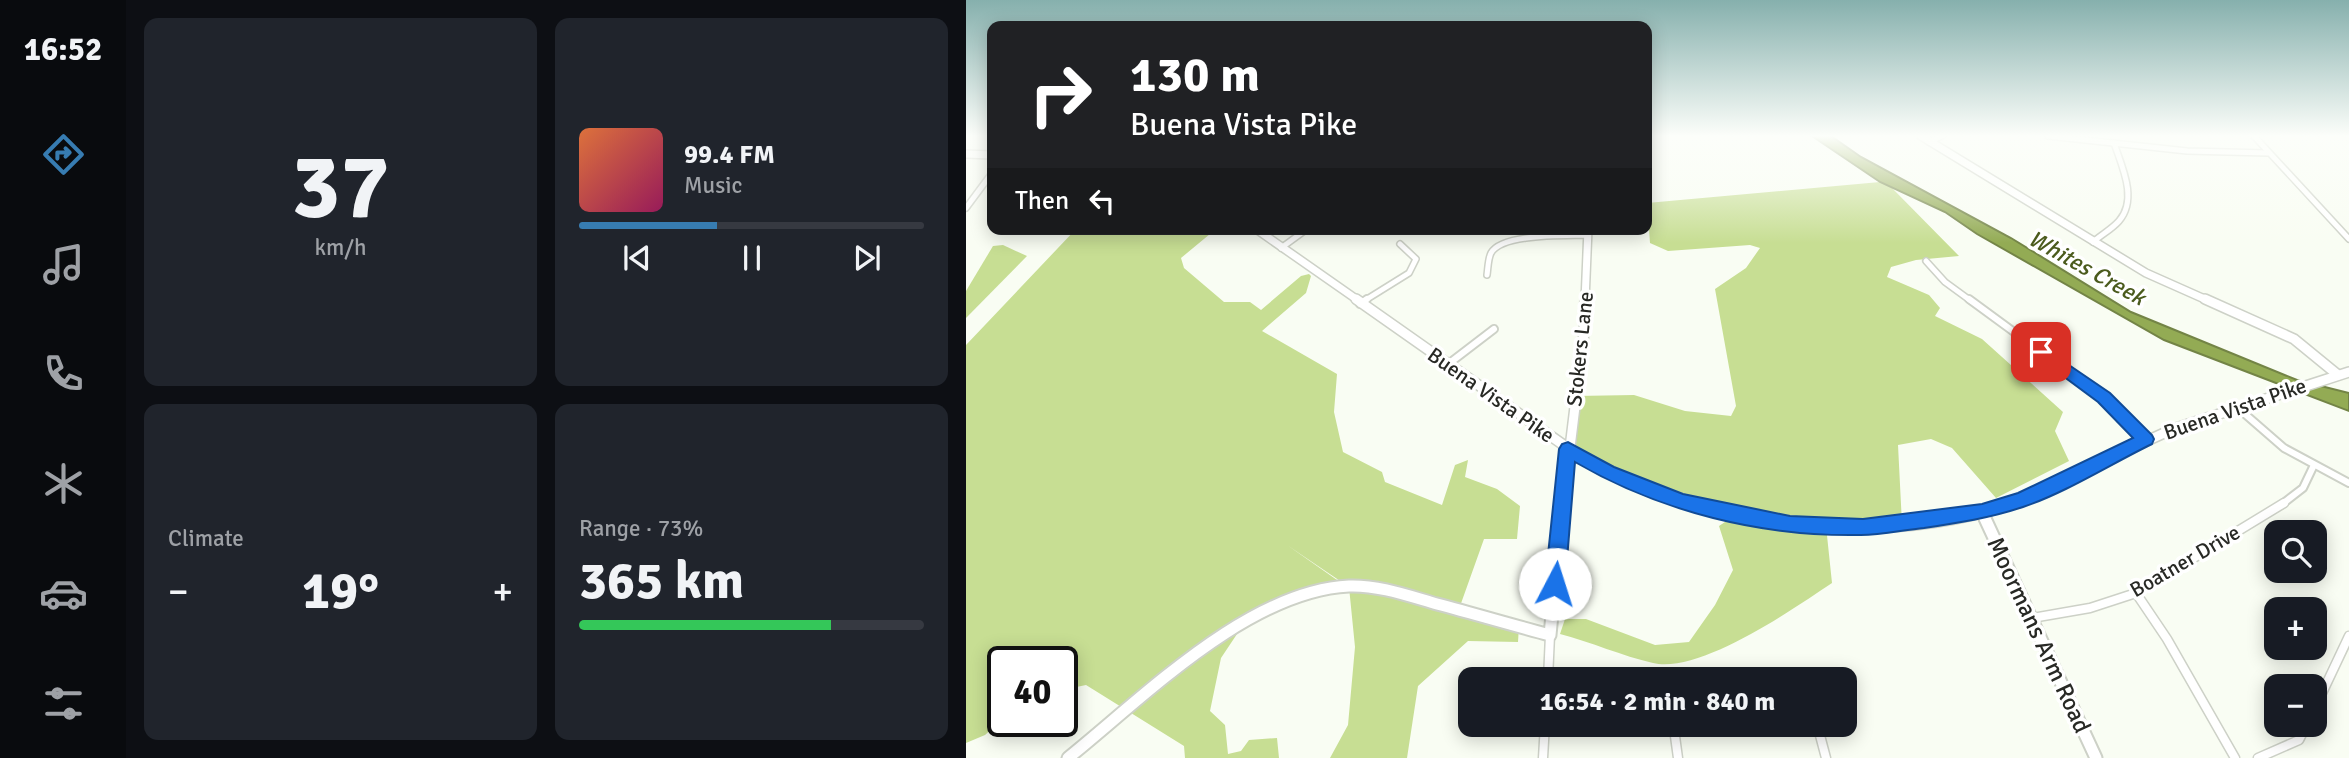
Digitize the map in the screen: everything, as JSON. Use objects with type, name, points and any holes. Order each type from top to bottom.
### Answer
[{"type":"street","points":[[1977,171],[2166,284],[2294,339],[2334,376]]},
{"type":"street","points":[[2093,242],[2121,219],[2127,202],[2127,184],[2123,171]]},
{"type":"street","points":[[2285,171],[2349,239]]},
{"type":"street","points":[[966,208],[987,180]]},
{"type":"street","name":"Buena Vista Pike","points":[[1264,235],[1568,449],[1618,477],[1681,501],[1790,525],[1863,527],[1982,512],[2022,500],[2146,439],[2349,372]]},
{"type":"street","points":[[1281,248],[1299,235]]},
{"type":"street","points":[[1488,275],[1490,254],[1503,242],[1556,235]]},
{"type":"street","name":"Stokers Lane","points":[[1550,635],[1568,449],[1584,334],[1588,235]]},
{"type":"street","points":[[1360,304],[1409,273],[1414,266],[1416,259],[1400,244]]},
{"type":"street","points":[[1926,261],[1962,294],[2104,398],[2146,439]]},
{"type":"street","points":[[1447,365],[1494,329]]},
{"type":"street","points":[[2238,408],[2284,448],[2349,483]]},
{"type":"street","name":"Boatner Drive","points":[[2032,618],[2090,608],[2136,593],[2288,502],[2303,488],[2314,465]]},
{"type":"street","name":"Moormans Arm Road","points":[[1982,512],[2096,758]]},
{"type":"street","points":[[1068,758],[1212,641],[1254,614],[1300,596],[1349,586],[1389,590],[1550,635],[1549,667]]},
{"type":"street","points":[[2136,593],[2161,629],[2235,758]]},
{"type":"street","points":[[2327,683],[2349,636]]},
{"type":"street","points":[[1543,758],[1544,737]]},
{"type":"street","points":[[1676,737],[1678,758]]},
{"type":"street","points":[[1820,737],[1826,758]]},
{"type":"street","points":[[2258,758],[2300,737]]},
{"type":"shaded area","points":[[1864,171],[1888,171],[2011,238],[2131,312],[2297,380],[2349,393],[2349,411],[2164,340],[1977,234],[1945,212],[1880,182]]},
{"type":"shaded area","points":[[1880,182],[1892,188],[1959,256],[1916,260],[1891,267],[1887,277],[1929,295],[1940,308],[1935,316],[1982,339],[2063,412],[2055,431],[2069,461],[1996,498],[1952,448],[1931,439],[1898,445],[1902,524],[1826,526],[1832,583],[1746,637],[1695,659],[1673,664],[1641,660],[1560,634],[1565,619],[1586,619],[1655,645],[1689,642],[1715,605],[1733,570],[1719,526],[1734,516],[1681,501],[1568,449],[1576,396],[1634,395],[1685,411],[1731,416],[1736,406],[1715,289],[1746,268],[1760,248],[1750,245],[1668,251],[1650,243],[1652,203]]},
{"type":"shaded area","points":[[1070,235],[1209,235],[1181,258],[1184,268],[1224,302],[1250,302],[1261,310],[1301,276],[1309,274],[1311,276],[1306,293],[1262,331],[1337,374],[1334,412],[1343,452],[1382,472],[1385,482],[1442,505],[1455,465],[1468,460],[1465,477],[1497,489],[1520,506],[1517,539],[1484,539],[1459,609],[1519,626],[1518,642],[1468,641],[1418,686],[1407,758],[1330,758],[1348,725],[1355,647],[1349,587],[1287,545],[1347,587],[1300,596],[1247,619],[1221,658],[1210,711],[1225,725],[1228,754],[1241,751],[1249,740],[1277,738],[1279,758],[1185,758],[1184,746],[1086,685],[1078,687],[1078,646],[987,646],[987,733],[966,743],[966,345]]},
{"type":"shaded area","points":[[1003,245],[1027,256],[966,318],[966,291],[993,246]]},
{"type":"route","points":[[1555,584],[1568,449],[1608,472],[1681,501],[1790,525],[1863,527],[1982,512],[2022,500],[2146,439],[2104,398],[2041,352]]},
{"type":"water label","name":"Whites Creek","points":[[2087,268]]}]
